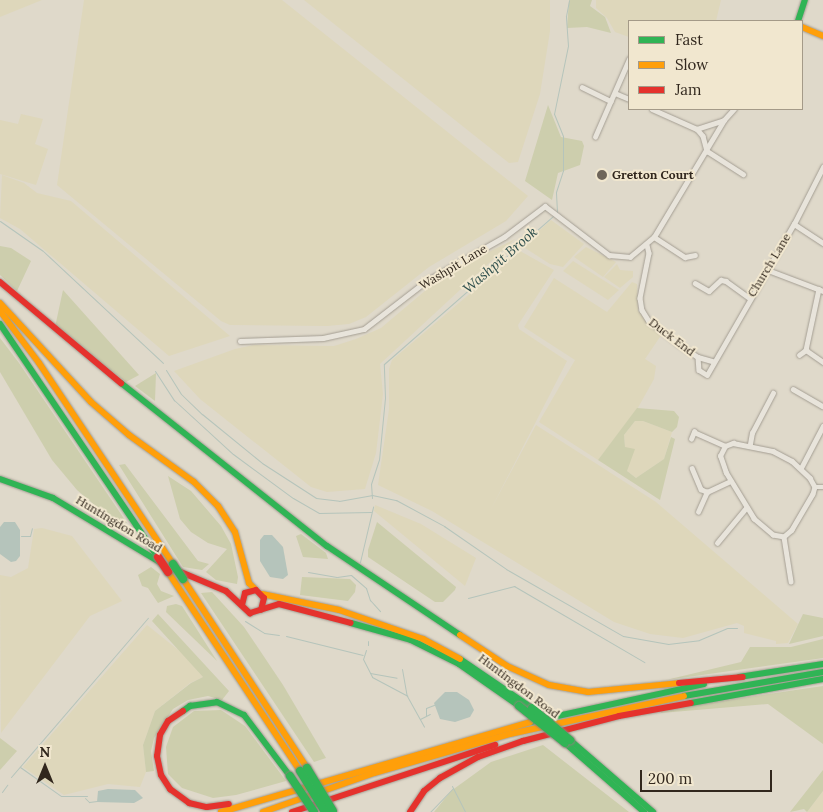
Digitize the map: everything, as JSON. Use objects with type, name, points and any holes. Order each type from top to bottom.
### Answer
[{"type":"main road","points":[[798,20],[805,0]]},
{"type":"main road","points":[[803,27],[823,36]]},
{"type":"main road","points":[[0,282],[78,350],[326,546],[507,666],[549,685],[588,692],[743,676],[823,664]]},
{"type":"main road","points":[[0,303],[91,402],[129,434],[194,482],[218,506],[235,532],[249,582],[259,592],[265,602],[261,610],[250,613],[242,605],[245,593],[259,592]]},
{"type":"main road","points":[[0,311],[39,363],[183,579],[330,812]]},
{"type":"main road","points":[[0,324],[303,770]]},
{"type":"main road","name":"Huntingdon Road","points":[[0,479],[53,498],[146,555],[226,592],[242,605]]},
{"type":"main road","name":"Huntingdon Road","points":[[226,592],[245,593]]},
{"type":"main road","name":"Huntingdon Road","points":[[259,592],[339,610],[423,639],[476,667],[532,708],[644,812]]},
{"type":"main road","name":"Huntingdon Road","points":[[261,610],[279,604],[294,606],[410,640],[459,664],[567,742],[653,812]]},
{"type":"main road","points":[[263,812],[374,773],[563,721],[823,672]]},
{"type":"main road","points":[[221,812],[524,722],[743,676]]},
{"type":"main road","points":[[410,812],[424,791],[440,778],[478,758],[523,741],[619,716],[823,679]]},
{"type":"main road","points":[[314,812],[290,776],[251,721],[223,704],[206,702],[190,706],[168,722],[160,735],[157,760],[166,785],[178,797],[201,806],[222,806],[350,773]]},
{"type":"main road","points":[[292,812],[550,728],[563,721]]},
{"type":"main road","points":[[286,812],[374,773]]},
{"type":"street","points":[[595,137],[628,61]]},
{"type":"street","points":[[581,88],[610,101]]},
{"type":"street","points":[[615,93],[628,99]]},
{"type":"street","points":[[654,110],[697,128],[724,120]]},
{"type":"street","points":[[648,245],[707,151],[724,120],[733,110]]},
{"type":"street","points":[[697,128],[707,151],[743,174]]},
{"type":"street","name":"Church Lane","points":[[712,361],[749,298],[768,270],[823,167]]},
{"type":"street","name":"Washpit Lane","points":[[240,341],[323,338],[364,329],[426,281],[504,237],[542,208],[549,206],[589,243],[609,255],[630,257],[648,245]]},
{"type":"street","points":[[794,224],[823,243]]},
{"type":"street","points":[[654,237],[684,257],[695,255]]},
{"type":"street","name":"Duck End","points":[[648,245],[648,260],[640,298],[642,310],[649,321],[698,357],[712,361]]},
{"type":"street","points":[[768,270],[821,290],[806,350],[799,355]]},
{"type":"street","points":[[695,283],[709,291],[721,280],[726,281],[749,298]]},
{"type":"street","points":[[806,350],[823,362]]},
{"type":"street","points":[[698,357],[700,373],[707,375],[712,361]]},
{"type":"street","points":[[793,389],[823,406]]},
{"type":"street","points":[[750,444],[752,432],[773,393]]},
{"type":"street","points":[[801,468],[823,426]]},
{"type":"street","points":[[690,439],[694,432],[725,446],[750,444],[779,453],[801,468],[815,487]]},
{"type":"street","points":[[725,446],[721,461],[746,508],[762,527],[773,535],[784,537]]},
{"type":"street","points":[[692,468],[701,489],[706,492]]},
{"type":"street","points":[[698,512],[706,492],[731,481]]},
{"type":"street","points":[[815,487],[823,487]]},
{"type":"street","points":[[784,537],[800,519],[815,487]]},
{"type":"street","points":[[717,543],[746,508]]},
{"type":"street","points":[[784,537],[791,580]]},
{"type":"shaded area","points":[[0,0],[42,0],[0,17]]},
{"type":"shaded area","points":[[84,0],[282,0],[528,196],[506,221],[429,267],[366,317],[349,324],[327,326],[230,325],[221,321],[57,185]]},
{"type":"shaded area","points":[[304,0],[550,0],[550,31],[540,94],[518,162],[509,163]]},
{"type":"shaded area","points":[[596,0],[721,0],[716,20],[628,20],[628,37],[615,32],[607,18],[596,8]]},
{"type":"shaded area","points":[[21,114],[43,119],[35,144],[48,149],[36,185],[0,174],[0,120],[18,124]]},
{"type":"shaded area","points":[[2,175],[24,183],[37,193],[71,201],[230,336],[169,356],[20,229],[0,218]]},
{"type":"shaded area","points":[[551,220],[584,244],[563,267],[550,264],[522,246]]},
{"type":"shaded area","points":[[515,239],[380,364],[383,394],[376,453],[365,489],[327,492],[311,487],[200,399],[174,371],[235,349],[254,345],[334,346],[356,339],[381,328],[446,273]]},
{"type":"shaded area","points":[[586,247],[616,262],[603,277],[574,257]]},
{"type":"shaded area","points":[[520,251],[554,270],[518,325],[519,329],[567,361],[490,511],[536,425],[656,502],[798,624],[788,643],[776,644],[776,641],[744,633],[744,626],[737,623],[683,638],[650,634],[614,622],[432,511],[378,485],[389,409],[389,369],[392,360]]},
{"type":"shaded area","points":[[573,261],[619,290],[608,300],[563,271]]},
{"type":"shaded area","points":[[617,264],[620,270],[633,271],[633,277],[620,288],[604,277]]},
{"type":"shaded area","points":[[554,278],[607,312],[632,282],[637,284],[638,311],[662,334],[645,359],[656,366],[654,379],[635,413],[598,460],[539,422],[575,360],[524,327]]},
{"type":"shaded area","points":[[635,421],[643,421],[672,432],[664,459],[636,478],[627,471],[630,455],[625,447],[624,435]]},
{"type":"shaded area","points":[[375,505],[421,524],[476,558],[465,586],[374,511]]},
{"type":"shaded area","points":[[4,522],[15,522],[20,530],[20,556],[16,561],[11,562],[0,554],[0,527]]},
{"type":"shaded area","points":[[42,528],[72,536],[122,601],[90,616],[1,733],[0,575],[11,577],[28,568],[34,529]]},
{"type":"shaded area","points":[[264,535],[272,535],[283,547],[288,575],[283,579],[270,577],[260,561],[260,540]]},
{"type":"shaded area","points":[[147,625],[182,653],[203,677],[190,683],[155,711],[143,745],[146,772],[140,787],[108,784],[64,795],[23,767]]},
{"type":"shaded area","points":[[445,692],[457,692],[469,700],[474,710],[470,717],[455,722],[440,719],[434,703]]},
{"type":"shaded area","points":[[108,789],[135,790],[143,798],[134,803],[97,802],[98,791]]},
{"type":"shaded area","points":[[823,791],[823,812],[807,812]]},
{"type":"green space","points":[[569,0],[592,0],[590,6],[605,17],[611,33],[587,27],[567,28]]},
{"type":"green space","points":[[548,105],[561,137],[582,141],[584,146],[580,165],[558,173],[552,200],[525,181]]},
{"type":"green space","points":[[0,246],[11,248],[31,261],[17,291],[0,275]]},
{"type":"green space","points":[[63,290],[139,375],[126,382],[55,327]]},
{"type":"green space","points":[[0,338],[19,363],[127,523],[112,520],[77,490],[52,460],[0,372]]},
{"type":"green space","points":[[156,373],[155,401],[135,386]]},
{"type":"green space","points":[[637,408],[674,411],[679,417],[677,427],[672,432],[643,421],[635,421],[624,435],[625,447],[635,449],[627,471],[636,478],[664,459],[671,437],[675,439],[660,500],[598,460]]},
{"type":"green space","points":[[125,464],[198,561],[209,564],[202,570],[183,567],[119,465]]},
{"type":"green space","points":[[168,476],[191,491],[221,526],[231,544],[238,577],[237,584],[216,580],[206,572],[227,549],[208,543],[191,532],[180,519]]},
{"type":"green space","points":[[377,522],[456,587],[443,602],[435,602],[368,557],[368,550]]},
{"type":"green space","points":[[301,534],[326,553],[328,559],[303,557],[296,536]]},
{"type":"green space","points":[[151,567],[160,574],[157,584],[161,591],[174,596],[158,603],[148,588],[142,586],[138,575]]},
{"type":"green space","points":[[302,577],[350,579],[356,585],[355,592],[348,601],[300,595]]},
{"type":"green space","points":[[212,592],[244,627],[283,685],[326,758],[314,762],[201,593]]},
{"type":"green space","points":[[176,604],[182,606],[217,661],[166,612],[167,606]]},
{"type":"green space","points":[[158,614],[229,691],[222,700],[208,696],[188,700],[173,709],[154,738],[151,751],[154,771],[146,772],[143,745],[155,711],[191,683],[203,677],[152,621]]},
{"type":"green space","points":[[803,614],[823,618],[823,636],[789,644]]},
{"type":"green space","points":[[823,639],[823,658],[666,680],[741,662],[750,647],[791,647]]},
{"type":"green space","points":[[823,686],[823,744],[768,704],[661,713],[661,710]]},
{"type":"green space","points":[[221,710],[245,726],[286,781],[236,795],[213,798],[182,788],[168,774],[166,747],[173,727],[194,711]]},
{"type":"green space","points":[[0,738],[17,751],[0,770]]},
{"type":"green space","points":[[543,745],[629,812],[434,812],[451,791],[491,762]]},
{"type":"green space","points":[[823,770],[823,791],[807,812],[804,809],[790,812]]},
{"type":"waterway","name":"Washpit Brook","points":[[557,212],[556,192],[563,171],[563,136],[554,114],[568,46],[566,16],[569,0]]},
{"type":"waterway","name":"Washpit Brook","points":[[372,498],[371,484],[379,460],[385,398],[384,364],[554,215]]},
{"type":"waterway","points":[[0,221],[43,251],[163,363]]},
{"type":"waterway","points":[[166,370],[181,394],[202,414],[262,463],[316,498],[339,501],[372,495],[396,500],[444,526],[506,569],[623,636],[668,644],[699,640],[727,628],[737,628]]},
{"type":"waterway","points":[[155,371],[174,400],[233,454],[293,498],[319,513],[371,512]]},
{"type":"waterway","name":"Washpit Brook","points":[[360,562],[373,507]]},
{"type":"waterway","points":[[21,536],[30,536],[32,528]]},
{"type":"waterway","name":"Washpit Brook","points":[[308,572],[337,577],[351,575],[366,588],[370,600],[380,611]]},
{"type":"waterway","points":[[468,598],[514,586],[644,662]]},
{"type":"waterway","points":[[11,777],[148,618]]},
{"type":"waterway","points":[[245,621],[264,633],[279,635]]},
{"type":"waterway","points":[[286,636],[363,655]]},
{"type":"waterway","name":"Washpit Brook","points":[[366,650],[363,659],[372,677],[407,696],[424,727]]},
{"type":"waterway","points":[[402,669],[407,696]]},
{"type":"waterway","points":[[370,673],[397,678]]},
{"type":"waterway","points":[[426,715],[426,708],[434,705]]},
{"type":"waterway","points":[[420,719],[430,714]]},
{"type":"waterway","points":[[20,767],[61,796],[87,796]]},
{"type":"waterway","points":[[2,792],[7,785]]},
{"type":"waterway","name":"Washpit Brook","points":[[452,786],[465,812]]},
{"type":"waterway","points":[[430,812],[453,788]]},
{"type":"waterway","points":[[85,798],[89,802],[97,801]]},
{"type":"traffic: fast","points":[[798,20],[805,0]]},
{"type":"traffic: fast","points":[[0,324],[158,557]]},
{"type":"traffic: fast","points":[[121,383],[327,546],[460,635]]},
{"type":"traffic: fast","points":[[0,479],[53,498],[163,564]]},
{"type":"traffic: fast","points":[[173,564],[183,579]]},
{"type":"traffic: fast","points":[[351,623],[411,640],[459,664],[519,706]]},
{"type":"traffic: fast","points":[[460,659],[532,708]]},
{"type":"traffic: fast","points":[[739,677],[823,664]]},
{"type":"traffic: fast","points":[[684,696],[823,672]]},
{"type":"traffic: fast","points":[[691,703],[823,679]]},
{"type":"traffic: fast","points":[[530,722],[704,684]]},
{"type":"traffic: fast","points":[[183,711],[190,706],[217,702],[244,715],[290,776]]},
{"type":"traffic: fast","points":[[519,706],[565,743]]},
{"type":"traffic: fast","points":[[532,708],[570,740]]},
{"type":"traffic: fast","points":[[570,740],[653,812]]},
{"type":"traffic: fast","points":[[565,743],[644,812]]},
{"type":"traffic: fast","points":[[307,768],[333,811]]},
{"type":"traffic: fast","points":[[300,771],[325,812]]},
{"type":"traffic: fast","points":[[290,776],[314,812]]},
{"type":"traffic: slow","points":[[803,27],[823,36]]},
{"type":"traffic: slow","points":[[0,303],[91,402],[129,435],[194,482],[218,506],[235,532],[249,583],[256,590]]},
{"type":"traffic: slow","points":[[0,311],[39,363],[173,564]]},
{"type":"traffic: slow","points":[[168,572],[300,771]]},
{"type":"traffic: slow","points":[[183,579],[307,768]]},
{"type":"traffic: slow","points":[[262,594],[339,610],[423,639],[460,659]]},
{"type":"traffic: slow","points":[[460,635],[507,666],[549,685],[588,692],[679,683]]},
{"type":"traffic: slow","points":[[263,812],[374,773],[510,734],[684,696]]},
{"type":"traffic: slow","points":[[221,812],[530,722]]},
{"type":"traffic: jam","points":[[0,282],[121,383]]},
{"type":"traffic: jam","points":[[158,557],[168,572]]},
{"type":"traffic: jam","points":[[176,570],[226,591],[250,613],[279,604],[351,623]]},
{"type":"traffic: jam","points":[[242,605],[245,593],[256,590],[264,598],[261,610]]},
{"type":"traffic: jam","points":[[679,683],[743,677]]},
{"type":"traffic: jam","points":[[410,812],[424,791],[440,778],[478,757],[523,741],[619,716],[691,703]]},
{"type":"traffic: jam","points":[[183,711],[168,721],[160,735],[157,756],[161,775],[170,789],[189,803],[207,807],[229,804]]},
{"type":"traffic: jam","points":[[292,812],[495,745]]},
{"type":"place","name":"Gretton Court","points":[[602,175]]}]
